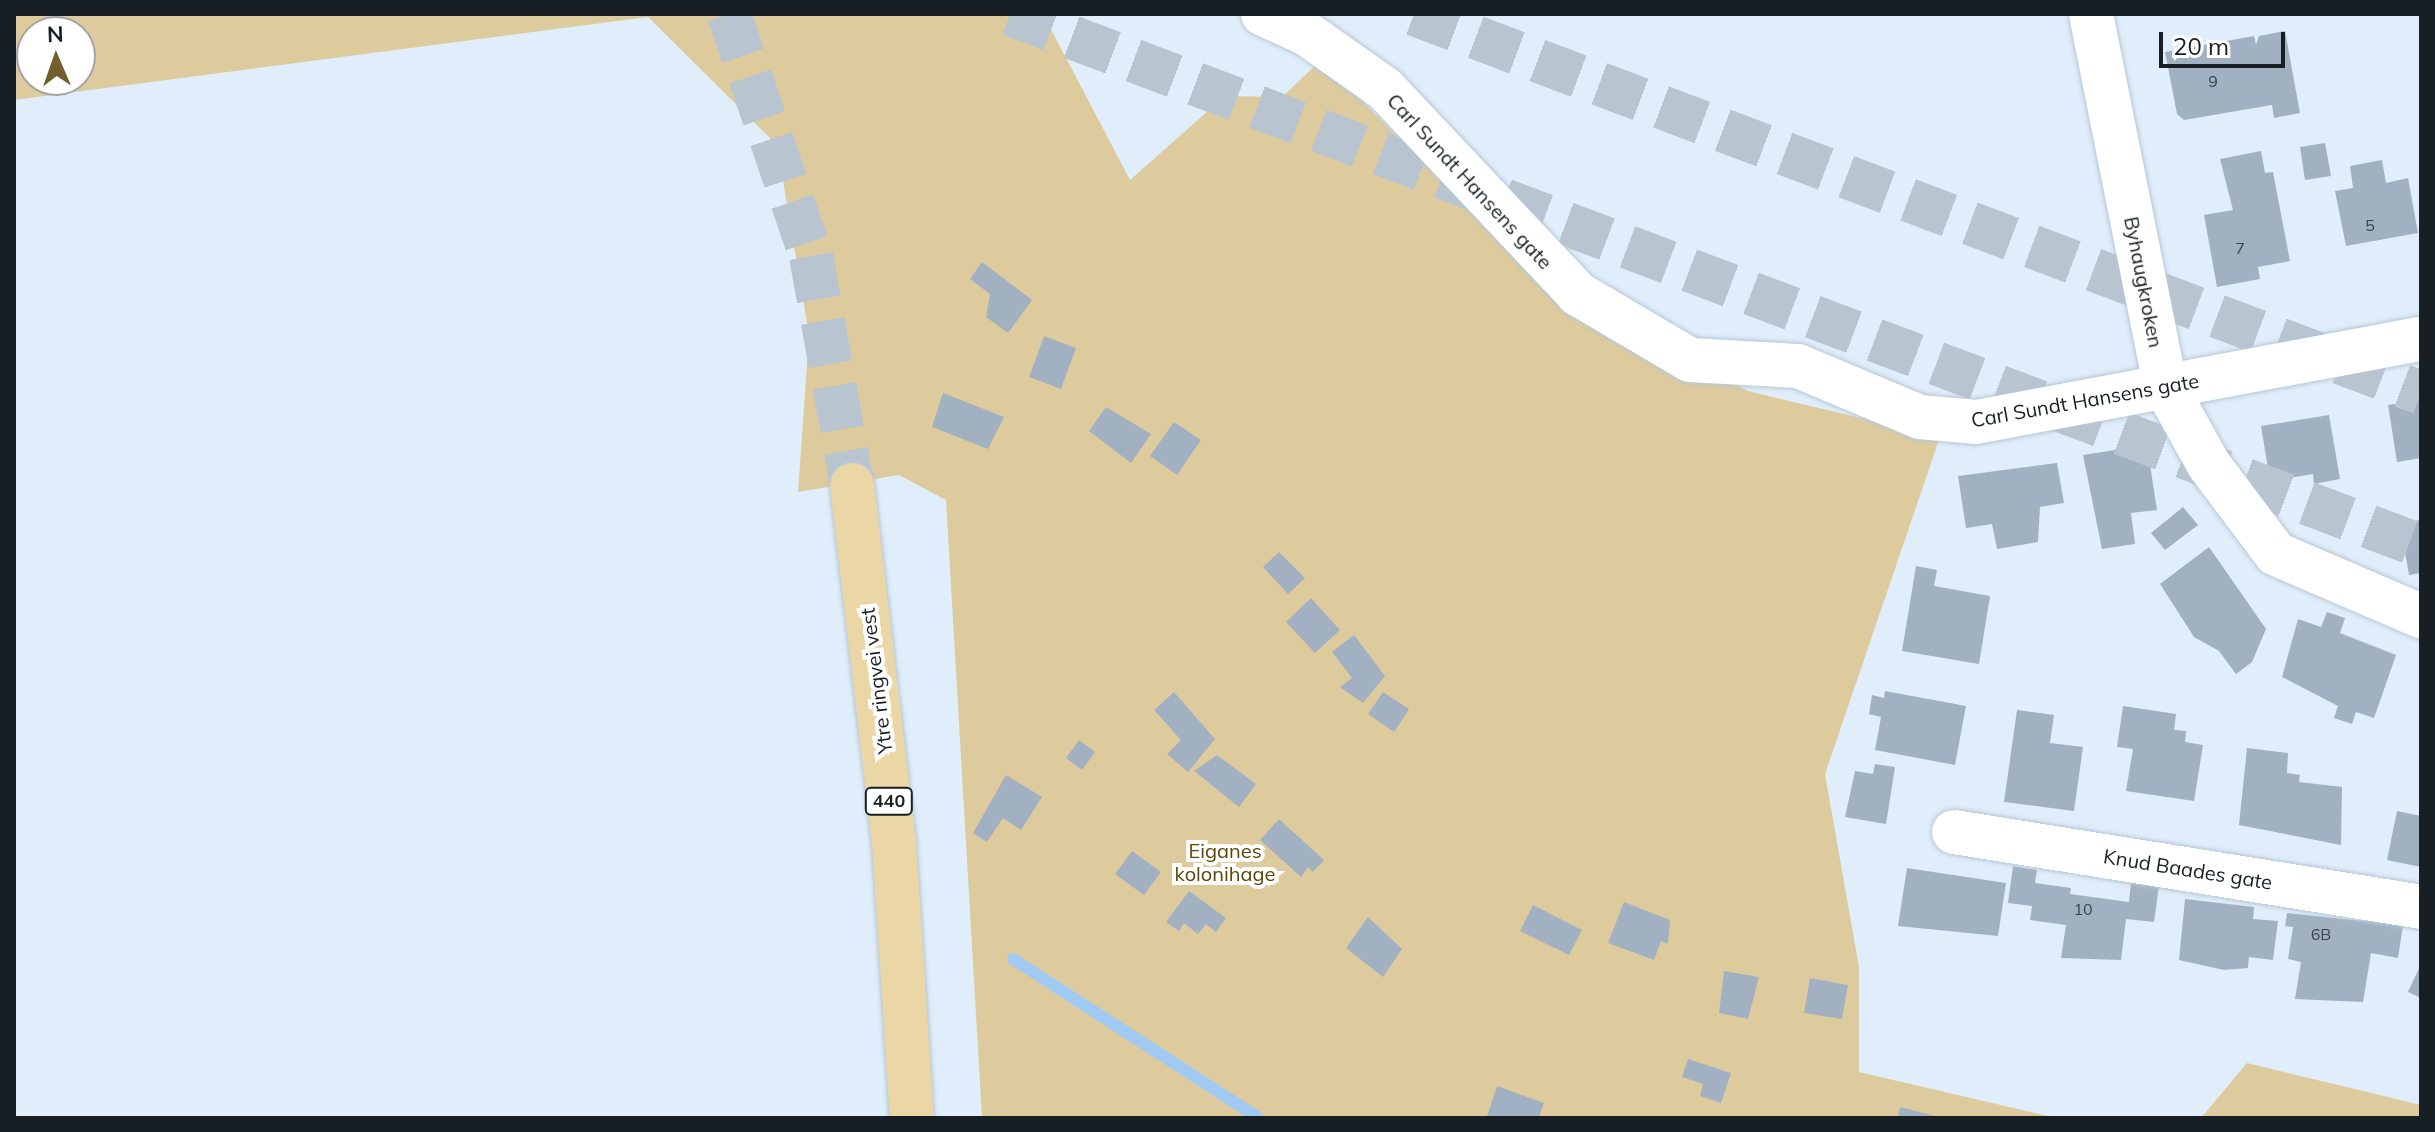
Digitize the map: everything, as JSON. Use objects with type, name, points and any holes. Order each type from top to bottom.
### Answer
[{"type":"main road","name":"Ytre ringvei vest","points":[[852,485],[894,842],[912,1118]]},
{"type":"street","name":"Carl Sundt Hansens gate","points":[[1263,14],[1307,34],[1385,89],[1578,294],[1690,360],[1798,366],[1939,422],[1976,422],[2421,339]]},
{"type":"street","name":"Byhaugkroken","points":[[2091,14],[2165,386],[2209,465],[2276,554],[2421,616]]},
{"type":"street","name":"Knud Baades gate","points":[[1954,832],[2421,907]]},
{"type":"green space","name":"Eiganes kolonihage","points":[[14,14],[1043,14],[1130,180],[1225,96],[1282,97],[1321,60],[1547,286],[1748,391],[1940,437],[1825,774],[1859,967],[1859,1072],[2056,1118],[982,1118],[946,500],[899,475],[798,492],[809,335],[777,145],[648,17],[96,89],[96,16],[16,16],[16,96],[45,96],[14,100]]},
{"type":"green space","points":[[2247,1063],[2421,1105],[2421,1118],[2201,1118]]},
{"type":"building","points":[[2285,31],[2300,113],[2274,118],[2272,105],[2184,120],[2177,114],[2165,52],[2254,36],[2256,45],[2259,36]]},
{"type":"building","points":[[2325,143],[2331,176],[2305,180],[2300,147]]},
{"type":"building","points":[[2261,151],[2265,173],[2273,172],[2290,261],[2258,267],[2260,279],[2217,287],[2204,215],[2233,210],[2220,159]]},
{"type":"building","points":[[2382,160],[2386,183],[2408,178],[2418,233],[2346,246],[2335,191],[2353,188],[2350,166]]},
{"type":"building","points":[[982,262],[1032,300],[1008,333],[986,317],[990,294],[970,279]]},
{"type":"building","points":[[1044,336],[1076,348],[1061,389],[1029,377]]},
{"type":"building","points":[[943,393],[1004,417],[988,449],[932,427]]},
{"type":"building","points":[[2421,400],[2421,458],[2397,462],[2388,405]]},
{"type":"building","points":[[1106,407],[1151,434],[1131,463],[1089,431]]},
{"type":"building","points":[[2329,415],[2340,479],[2314,484],[2313,474],[2270,481],[2261,426]]},
{"type":"building","points":[[1174,422],[1201,440],[1177,475],[1150,456]]},
{"type":"building","points":[[2147,445],[2157,510],[2131,513],[2135,544],[2102,549],[2083,455]]},
{"type":"building","points":[[2057,463],[2064,503],[2040,507],[2038,542],[1997,549],[1992,524],[1966,528],[1958,476]]},
{"type":"building","points":[[2183,507],[2198,525],[2165,550],[2151,533]]},
{"type":"building","points":[[2421,520],[2421,573],[2409,575],[2400,523]]},
{"type":"building","points":[[2209,547],[2266,629],[2252,662],[2236,674],[2219,651],[2194,637],[2160,584]]},
{"type":"building","points":[[1279,552],[1305,578],[1288,594],[1263,567]]},
{"type":"building","points":[[1916,566],[1937,570],[1934,586],[1990,596],[1979,664],[1902,651]]},
{"type":"building","points":[[1311,598],[1340,630],[1315,653],[1286,622]]},
{"type":"building","points":[[2327,612],[2345,618],[2340,633],[2396,655],[2374,718],[2356,712],[2352,724],[2334,718],[2338,706],[2282,677],[2298,619],[2321,627]]},
{"type":"building","points":[[1354,635],[1385,676],[1363,703],[1340,687],[1352,678],[1332,652]]},
{"type":"building","points":[[1885,691],[1966,706],[1955,765],[1875,750],[1881,717],[1869,714],[1872,695],[1884,698]]},
{"type":"building","points":[[1174,692],[1215,739],[1188,772],[1167,754],[1181,740],[1154,710]]},
{"type":"building","points":[[1383,692],[1409,709],[1394,732],[1368,714]]},
{"type":"building","points":[[2123,706],[2176,714],[2174,730],[2186,731],[2185,742],[2203,745],[2194,801],[2126,791],[2133,749],[2117,747]]},
{"type":"building","points":[[2017,710],[2054,715],[2050,743],[2083,747],[2074,811],[2004,802]]},
{"type":"building","points":[[1079,740],[1095,752],[1082,770],[1066,758]]},
{"type":"building","points":[[2247,748],[2288,753],[2287,773],[2300,775],[2299,782],[2342,787],[2341,845],[2239,825]]},
{"type":"building","points":[[1217,755],[1256,784],[1239,807],[1194,771]]},
{"type":"building","points":[[1875,764],[1895,767],[1886,824],[1845,817],[1855,771],[1873,774]]},
{"type":"building","points":[[1006,775],[1042,797],[1021,830],[1003,818],[987,842],[973,833]]},
{"type":"building","points":[[2397,811],[2421,816],[2421,867],[2387,860]]},
{"type":"building","points":[[1279,819],[1324,860],[1313,872],[1308,867],[1301,877],[1260,840]]},
{"type":"building","points":[[1132,851],[1161,872],[1144,895],[1115,874]]},
{"type":"building","points":[[2013,866],[2037,870],[2035,883],[2071,888],[2070,894],[2129,902],[2131,882],[2159,886],[2154,922],[2126,919],[2121,960],[2061,958],[2066,925],[2030,920],[2032,906],[2008,903]]},
{"type":"building","points":[[1907,868],[2006,883],[1998,936],[1898,926]]},
{"type":"building","points":[[1189,891],[1226,918],[1216,932],[1206,924],[1198,934],[1184,923],[1179,931],[1166,922]]},
{"type":"building","points":[[2185,899],[2254,907],[2253,919],[2278,921],[2273,960],[2249,957],[2248,968],[2224,970],[2179,960]]},
{"type":"building","points":[[1624,902],[1670,920],[1668,944],[1661,941],[1654,960],[1608,943]]},
{"type":"building","points":[[1533,905],[1582,930],[1569,955],[1520,931]]},
{"type":"building","points":[[2287,913],[2403,925],[2398,958],[2371,953],[2363,1002],[2295,999],[2301,962],[2288,959],[2293,927],[2285,926]]},
{"type":"building","points":[[1368,917],[1402,949],[1383,977],[1346,948]]},
{"type":"building","points":[[2421,964],[2421,998],[2408,992]]},
{"type":"building","points":[[1724,971],[1759,977],[1748,1019],[1719,1013]]},
{"type":"building","points":[[1810,978],[1848,985],[1842,1019],[1804,1013]]},
{"type":"building","points":[[1688,1059],[1731,1073],[1721,1103],[1700,1096],[1703,1084],[1682,1077]]},
{"type":"building","points":[[1497,1086],[1544,1103],[1539,1118],[1487,1116]]},
{"type":"building","points":[[1900,1107],[1939,1117],[1898,1118]]},
{"type":"waterway","points":[[1013,959],[1257,1117]]},
{"type":"tunnel","points":[[729,14],[811,256],[852,485]]},
{"type":"tunnel","points":[[1010,14],[2421,546]]},
{"type":"tunnel","points":[[1414,14],[2421,393]]}]
